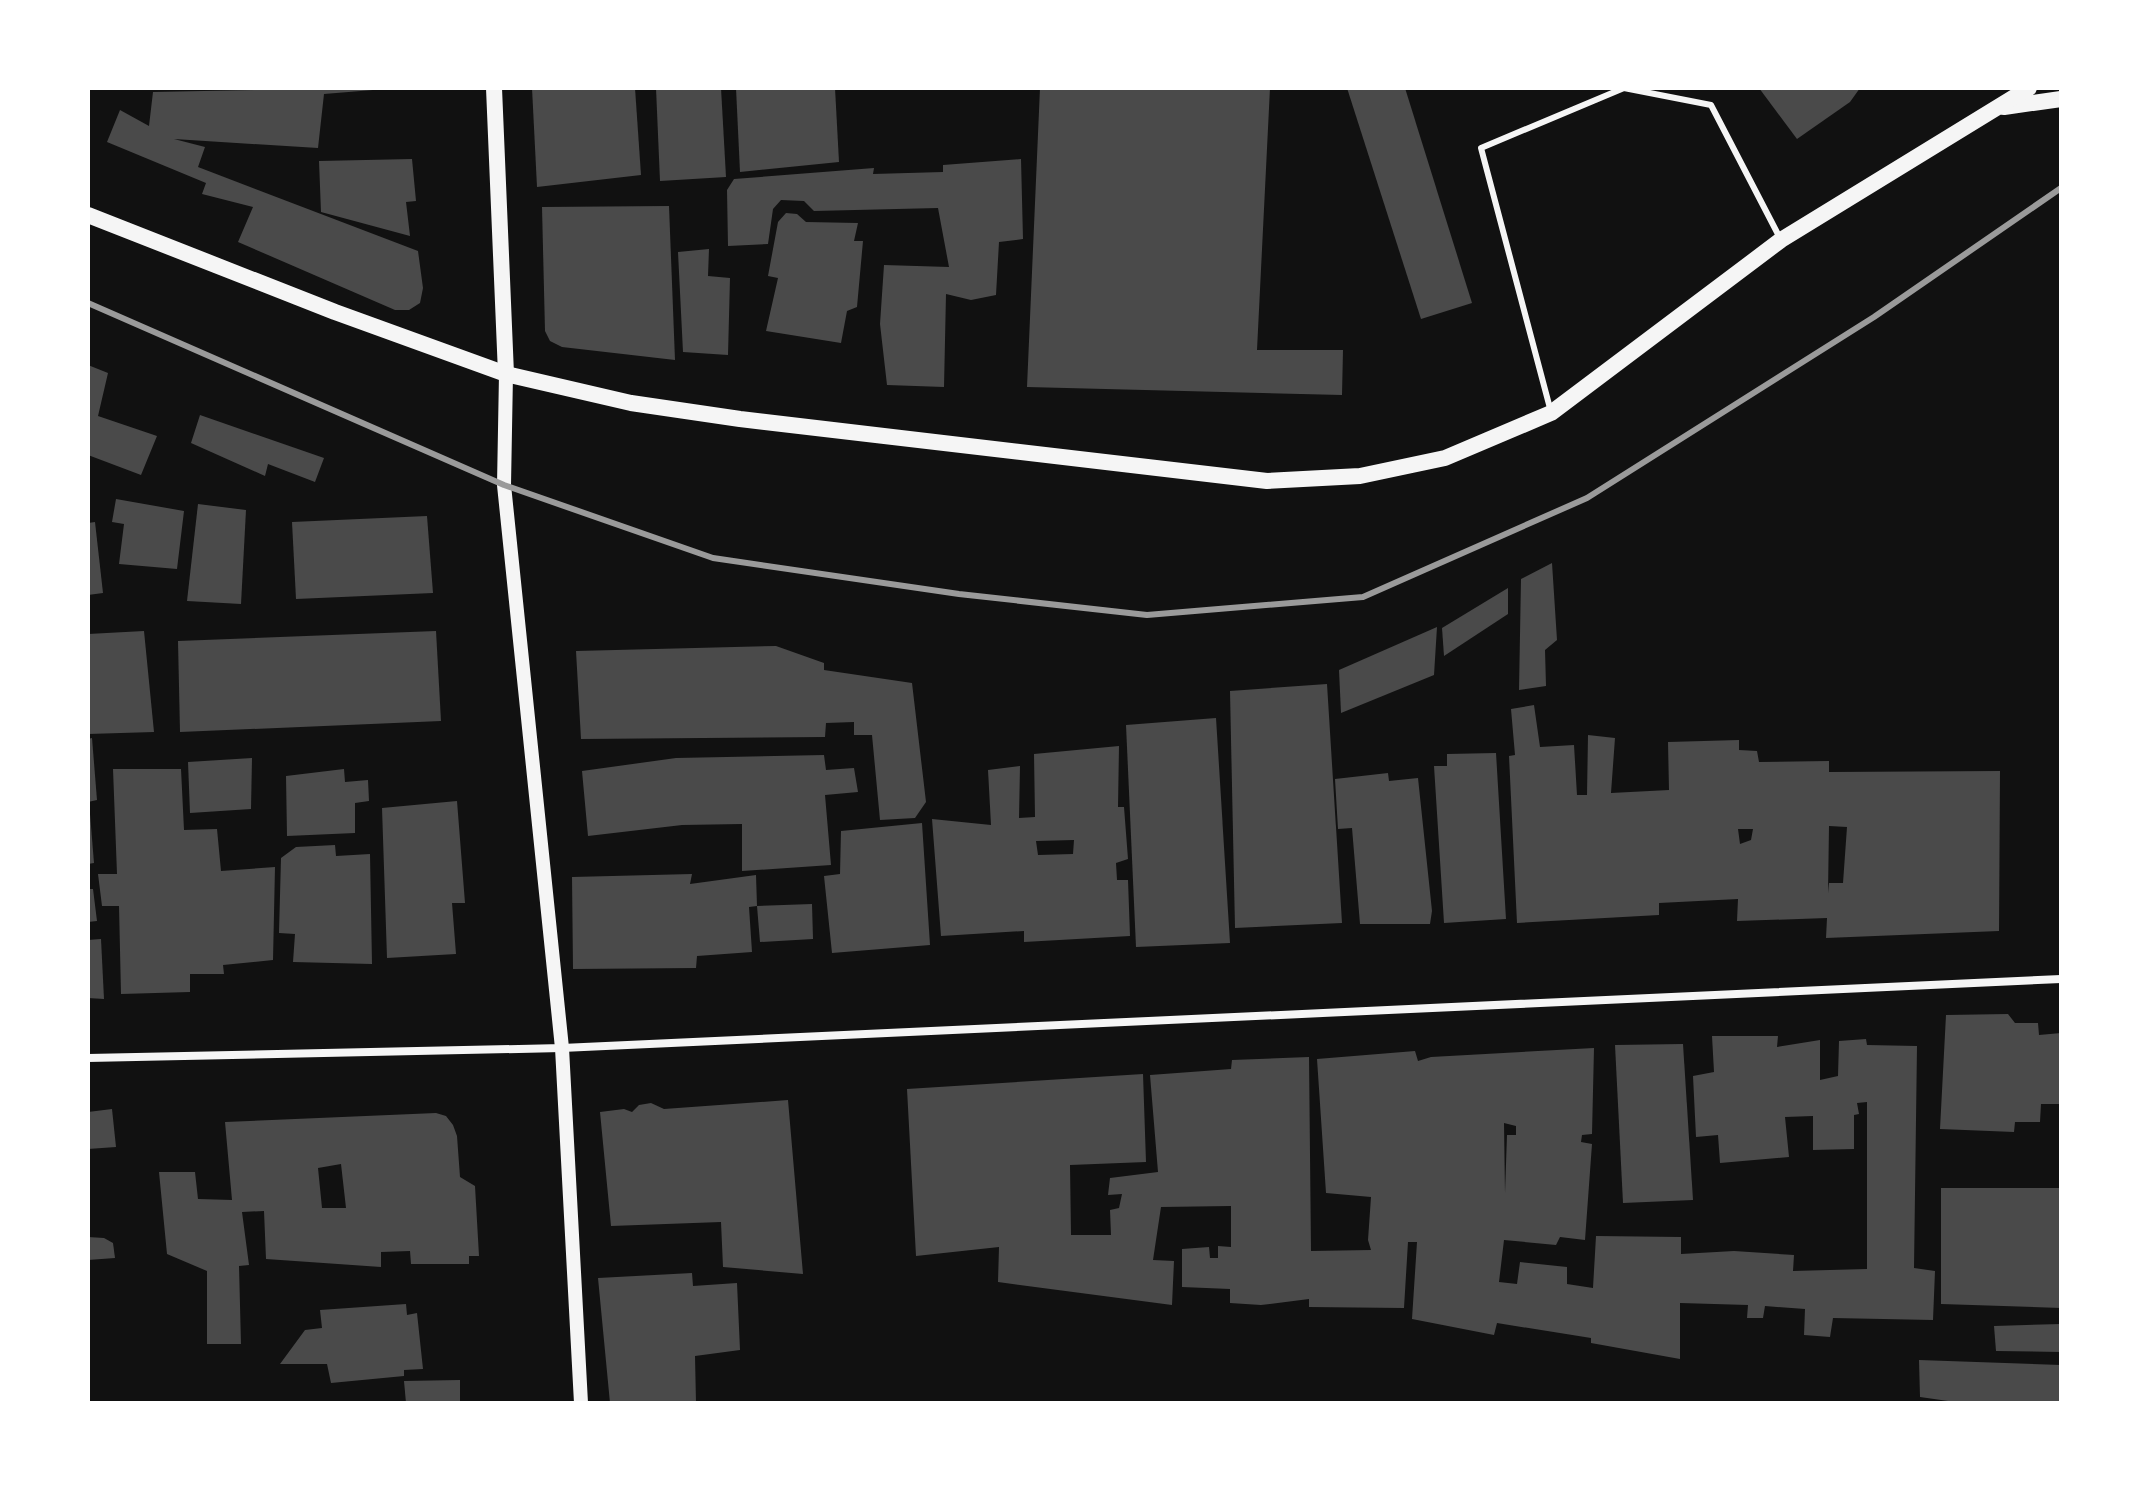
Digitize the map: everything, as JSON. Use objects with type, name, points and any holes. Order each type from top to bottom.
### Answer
[{"type":"main road","points":[[494,88],[506,374]]},
{"type":"main road","points":[[88,216],[335,312],[506,374],[631,403],[740,419],[1267,481],[1360,476],[1445,458],[1551,413],[1781,240],[2029,88]]},
{"type":"main road","points":[[1995,108],[2061,99]]},
{"type":"street","points":[[506,374],[504,485],[562,1048],[581,1403]]},
{"type":"street","points":[[88,1058],[562,1048],[2061,979]]},
{"type":"lane","points":[[1551,413],[1481,148],[1624,88],[1711,105],[1781,240]]},
{"type":"building","points":[[254,88],[373,90],[324,94],[318,148],[174,139],[205,147],[198,167],[418,251],[423,288],[420,303],[409,310],[395,310],[238,242],[253,207],[202,194],[206,183],[107,142],[120,110],[149,126],[153,92]]},
{"type":"building","points":[[532,88],[635,88],[641,175],[537,187]]},
{"type":"building","points":[[656,88],[721,88],[726,177],[660,181]]},
{"type":"building","points":[[736,88],[835,88],[839,162],[740,172]]},
{"type":"building","points":[[1040,88],[1270,88],[1257,350],[1343,350],[1342,395],[1027,387]]},
{"type":"building","points":[[1347,88],[1405,88],[1472,303],[1421,319]]},
{"type":"building","points":[[1759,88],[1860,88],[1850,102],[1797,139]]},
{"type":"building","points":[[412,159],[416,201],[406,202],[410,236],[321,212],[319,161]]},
{"type":"building","points":[[1021,159],[1023,239],[999,242],[996,295],[971,300],[946,294],[944,387],[887,385],[880,324],[884,265],[949,267],[938,208],[814,211],[804,201],[781,200],[773,209],[768,244],[728,246],[727,190],[734,179],[874,168],[873,174],[943,172],[943,165]]},
{"type":"building","points":[[669,206],[675,360],[562,347],[550,341],[545,331],[542,207]]},
{"type":"building","points":[[786,213],[797,214],[806,222],[858,223],[854,241],[863,241],[857,307],[847,311],[841,343],[766,331],[778,278],[768,276],[778,222]]},
{"type":"building","points":[[709,249],[708,276],[730,278],[728,355],[683,352],[678,252]]},
{"type":"building","points":[[88,365],[108,373],[98,416],[157,436],[141,475],[88,455]]},
{"type":"building","points":[[200,415],[324,458],[315,482],[268,464],[265,476],[191,443]]},
{"type":"building","points":[[116,499],[184,511],[177,569],[119,564],[124,524],[112,522]]},
{"type":"building","points":[[198,504],[246,510],[241,604],[187,601]]},
{"type":"building","points":[[427,516],[433,593],[296,599],[292,522]]},
{"type":"building","points":[[95,522],[103,593],[88,595],[88,523]]},
{"type":"building","points":[[1552,563],[1557,640],[1545,650],[1546,686],[1519,690],[1521,579]]},
{"type":"building","points":[[1508,588],[1508,614],[1444,656],[1442,628]]},
{"type":"building","points":[[1437,627],[1434,675],[1341,713],[1339,670]]},
{"type":"building","points":[[144,631],[154,732],[88,734],[88,634]]},
{"type":"building","points":[[436,631],[441,721],[180,732],[178,641]]},
{"type":"building","points":[[776,646],[824,663],[824,670],[912,683],[926,802],[915,818],[880,820],[872,735],[854,735],[854,722],[826,723],[825,737],[581,739],[576,651]]},
{"type":"building","points":[[1327,684],[1342,923],[1235,928],[1230,691]]},
{"type":"building","points":[[1534,705],[1540,747],[1574,745],[1577,795],[1587,795],[1588,735],[1615,738],[1611,793],[1669,790],[1668,742],[1739,740],[1739,750],[1757,751],[1759,762],[1829,761],[1829,772],[2000,771],[1999,931],[1826,938],[1827,918],[1737,921],[1738,899],[1659,903],[1659,915],[1517,923],[1509,756],[1515,755],[1511,709]],"holes":[[[1829,826],[1847,827],[1843,883],[1829,883],[1828,893]],[[1738,829],[1753,829],[1751,840],[1740,844]]]},
{"type":"building","points":[[1216,718],[1230,943],[1136,947],[1126,725]]},
{"type":"building","points":[[92,738],[97,800],[88,802],[88,739]]},
{"type":"building","points":[[1119,746],[1118,807],[1124,807],[1128,859],[1116,863],[1117,880],[1128,880],[1130,936],[1024,942],[1024,931],[941,936],[932,819],[991,825],[988,770],[1020,766],[1019,818],[1035,817],[1034,754]],"holes":[[[1074,840],[1073,854],[1038,855],[1036,841]]]},
{"type":"building","points":[[1496,753],[1506,919],[1444,923],[1434,766],[1447,766],[1447,754]]},
{"type":"building","points":[[824,755],[826,770],[854,768],[858,792],[825,795],[831,865],[742,871],[742,824],[682,825],[588,836],[582,771],[676,758]]},
{"type":"building","points":[[252,758],[251,809],[190,813],[188,762]]},
{"type":"building","points":[[113,769],[181,769],[184,830],[217,829],[221,871],[275,867],[273,960],[223,965],[224,974],[190,974],[190,992],[121,994],[119,906],[102,906],[98,874],[117,874]]},
{"type":"building","points":[[344,769],[345,782],[368,780],[369,801],[355,803],[355,833],[287,836],[286,776]]},
{"type":"building","points":[[1388,773],[1389,781],[1418,778],[1432,911],[1430,924],[1360,924],[1352,828],[1338,829],[1335,779]]},
{"type":"building","points":[[457,801],[465,903],[452,903],[456,954],[387,958],[382,808]]},
{"type":"building","points":[[88,814],[94,863],[88,864]]},
{"type":"building","points":[[922,823],[930,945],[832,953],[824,876],[840,874],[841,831]]},
{"type":"building","points":[[335,845],[336,856],[370,854],[372,964],[293,962],[295,934],[279,933],[281,858],[296,847]]},
{"type":"building","points":[[692,874],[690,884],[756,875],[757,906],[749,907],[752,952],[697,956],[696,968],[573,969],[572,877]]},
{"type":"building","points":[[88,889],[93,889],[97,921],[88,922]]},
{"type":"building","points":[[812,904],[813,939],[760,942],[757,906]]},
{"type":"building","points":[[101,939],[104,999],[88,998],[88,940]]},
{"type":"building","points":[[2008,1014],[2015,1023],[2038,1023],[2039,1035],[2061,1033],[2061,1104],[2041,1104],[2040,1122],[2015,1122],[2014,1132],[1940,1129],[1946,1015]]},
{"type":"building","points":[[1712,1036],[1778,1036],[1777,1047],[1820,1040],[1820,1080],[1838,1076],[1839,1041],[1866,1039],[1867,1045],[1917,1046],[1914,1268],[1935,1271],[1933,1320],[1833,1318],[1830,1337],[1804,1335],[1805,1309],[1765,1306],[1763,1318],[1747,1318],[1748,1305],[1680,1303],[1680,1359],[1591,1343],[1591,1338],[1497,1323],[1494,1335],[1412,1319],[1417,1242],[1408,1242],[1404,1308],[1309,1307],[1309,1299],[1261,1305],[1230,1303],[1230,1289],[1182,1287],[1182,1249],[1209,1247],[1210,1258],[1218,1258],[1218,1246],[1231,1247],[1231,1206],[1161,1207],[1153,1260],[1174,1261],[1172,1305],[998,1282],[999,1247],[916,1256],[907,1089],[1143,1074],[1146,1162],[1070,1165],[1071,1235],[1111,1235],[1110,1210],[1119,1208],[1122,1194],[1108,1195],[1110,1178],[1158,1172],[1150,1075],[1231,1069],[1232,1060],[1309,1057],[1311,1251],[1371,1250],[1368,1240],[1371,1197],[1326,1193],[1317,1059],[1415,1051],[1418,1061],[1431,1057],[1594,1048],[1592,1134],[1582,1135],[1581,1142],[1592,1144],[1585,1240],[1560,1237],[1556,1245],[1504,1240],[1499,1282],[1517,1284],[1520,1262],[1567,1267],[1567,1284],[1593,1288],[1596,1236],[1681,1237],[1681,1254],[1734,1251],[1794,1255],[1793,1271],[1867,1269],[1867,1102],[1857,1103],[1859,1114],[1854,1115],[1854,1149],[1813,1150],[1813,1116],[1785,1117],[1789,1157],[1720,1163],[1718,1135],[1696,1137],[1693,1076],[1714,1072]],"holes":[[[1504,1123],[1516,1126],[1516,1135],[1507,1135],[1505,1193]]]},
{"type":"building","points":[[1683,1044],[1693,1200],[1623,1203],[1615,1045]]},
{"type":"building","points":[[788,1100],[803,1274],[723,1267],[721,1222],[611,1226],[600,1112],[624,1109],[632,1112],[639,1105],[651,1103],[664,1109]]},
{"type":"building","points":[[112,1109],[116,1147],[88,1149],[88,1112]]},
{"type":"building","points":[[436,1113],[446,1116],[457,1136],[460,1177],[475,1186],[479,1256],[469,1256],[469,1264],[411,1264],[410,1251],[381,1252],[381,1267],[266,1259],[264,1211],[242,1212],[249,1265],[239,1266],[241,1344],[207,1344],[207,1271],[167,1254],[159,1172],[195,1172],[198,1199],[232,1200],[225,1122]],"holes":[[[341,1164],[346,1208],[322,1208],[318,1168]]]},
{"type":"building","points":[[1941,1188],[2061,1188],[2061,1308],[1941,1304]]},
{"type":"building","points":[[88,1237],[104,1238],[113,1243],[115,1258],[88,1260]]},
{"type":"building","points":[[692,1273],[693,1286],[737,1283],[740,1350],[695,1356],[696,1403],[610,1403],[598,1278]]},
{"type":"building","points":[[406,1304],[407,1315],[417,1313],[423,1369],[404,1370],[404,1376],[331,1383],[327,1364],[280,1364],[305,1330],[322,1328],[320,1310]]},
{"type":"building","points":[[2061,1324],[2061,1352],[1996,1351],[1994,1326]]},
{"type":"building","points":[[1919,1360],[2061,1365],[2061,1403],[1962,1403],[1920,1397]]},
{"type":"building","points":[[460,1380],[460,1403],[406,1403],[404,1381]]},
{"type":"railway","points":[[88,303],[504,485],[713,558],[959,594],[1147,615],[1363,597],[1587,498],[1874,317],[2061,188]]}]
